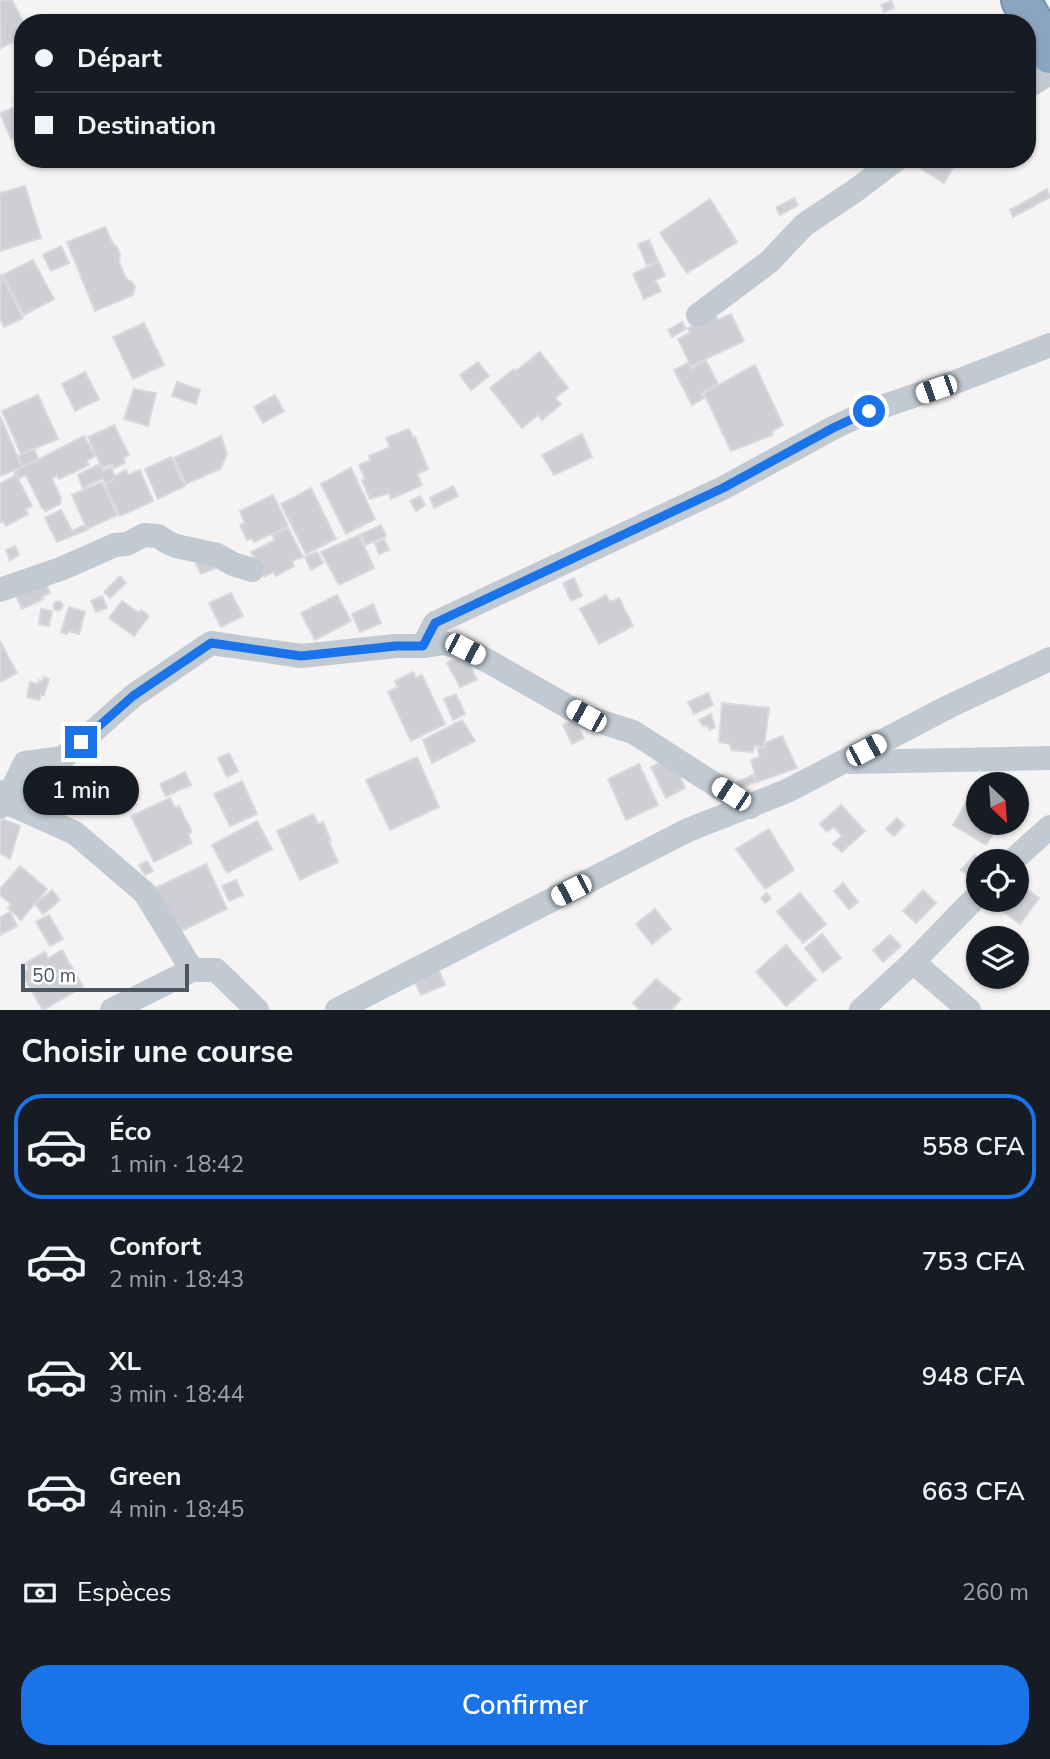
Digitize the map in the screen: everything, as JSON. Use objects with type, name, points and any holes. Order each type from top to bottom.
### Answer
[{"type":"highway","points":[[1036,28],[1050,54]]},
{"type":"street","points":[[698,315],[769,262],[804,225],[885,168]]},
{"type":"street","points":[[423,646],[435,623],[723,488],[833,428],[869,411],[958,381],[1050,345]]},
{"type":"street","points":[[0,590],[36,579],[115,544],[127,544],[144,535],[158,536],[167,542],[217,555],[252,570]]},
{"type":"street","points":[[192,970],[145,893],[75,833],[2,801],[25,763],[63,758],[133,696],[211,643],[301,656],[444,643],[465,649],[586,716],[633,732],[750,807]]},
{"type":"street","points":[[337,1010],[688,830],[788,790],[950,706],[1050,659]]},
{"type":"street","points":[[845,762],[1050,758]]},
{"type":"street","points":[[1025,849],[1050,827]]},
{"type":"street","points":[[861,1010],[966,907]]},
{"type":"street","points":[[913,962],[969,1010]]},
{"type":"street","points":[[112,1010],[192,970],[216,970],[257,1010]]},
{"type":"building","points":[[0,0],[12,0],[19,14],[14,14],[14,42],[1,48]]},
{"type":"building","points":[[891,1],[894,8],[884,12],[881,5]]},
{"type":"building","points":[[14,108],[14,138],[11,139],[0,113]]},
{"type":"building","points":[[920,168],[953,168],[944,183]]},
{"type":"building","points":[[25,186],[41,238],[0,251],[0,193]]},
{"type":"building","points":[[1047,189],[1050,197],[1013,217],[1010,210]]},
{"type":"building","points":[[794,198],[798,205],[780,215],[776,208]]},
{"type":"building","points":[[710,199],[737,242],[687,273],[660,233]]},
{"type":"building","points":[[105,227],[117,247],[119,262],[126,279],[135,287],[133,295],[95,311],[67,242]]},
{"type":"building","points":[[649,240],[658,261],[647,265],[638,244]]},
{"type":"building","points":[[61,246],[69,263],[51,271],[43,255]]},
{"type":"building","points":[[33,260],[54,299],[24,315],[3,275]]},
{"type":"building","points":[[659,262],[665,276],[655,280],[661,291],[644,299],[633,274]]},
{"type":"building","points":[[1,274],[23,318],[4,327],[0,319]]},
{"type":"building","points":[[715,314],[718,320],[731,314],[744,341],[691,366],[678,339],[690,333],[688,328]]},
{"type":"building","points":[[682,322],[686,329],[672,337],[668,330]]},
{"type":"building","points":[[144,323],[164,365],[133,379],[113,337]]},
{"type":"building","points":[[540,352],[568,388],[555,398],[561,404],[542,420],[538,415],[522,428],[490,388]]},
{"type":"building","points":[[706,361],[718,384],[701,393],[704,398],[692,405],[674,370],[688,363],[691,369]]},
{"type":"building","points":[[478,362],[489,376],[471,390],[460,375]]},
{"type":"building","points":[[755,365],[783,425],[772,431],[772,435],[731,451],[704,393]]},
{"type":"building","points":[[85,372],[99,399],[75,411],[62,384]]},
{"type":"building","points":[[177,382],[200,390],[196,404],[172,396]]},
{"type":"building","points":[[134,389],[156,393],[148,426],[124,419]]},
{"type":"building","points":[[38,395],[58,439],[21,454],[2,411]]},
{"type":"building","points":[[275,395],[284,411],[263,423],[254,407]]},
{"type":"building","points":[[0,416],[22,467],[0,476]]},
{"type":"building","points":[[114,425],[129,455],[123,458],[125,463],[114,468],[112,464],[102,468],[88,437]]},
{"type":"building","points":[[409,429],[428,469],[417,474],[422,485],[391,499],[389,493],[370,499],[359,465],[371,460],[369,456],[390,447],[386,438]]},
{"type":"building","points":[[582,434],[592,457],[554,475],[542,455]]},
{"type":"building","points":[[84,436],[95,456],[86,461],[89,465],[59,479],[57,475],[52,479],[61,498],[60,504],[46,511],[26,475],[18,479],[14,472]]},
{"type":"building","points":[[221,436],[227,454],[220,469],[186,484],[174,458]]},
{"type":"building","points":[[34,449],[38,459],[22,467],[18,456]]},
{"type":"building","points":[[171,457],[185,486],[158,499],[145,469]]},
{"type":"building","points":[[99,464],[103,471],[111,467],[115,476],[126,470],[128,475],[140,470],[153,501],[120,516],[105,485],[115,479],[106,484],[103,478],[83,488],[78,475]]},
{"type":"building","points":[[351,468],[375,519],[346,534],[321,484]]},
{"type":"building","points":[[16,475],[32,506],[25,509],[28,514],[6,526],[3,521],[0,523],[0,484]]},
{"type":"building","points":[[102,482],[117,515],[87,529],[72,495]]},
{"type":"building","points":[[453,486],[458,496],[434,508],[430,498]]},
{"type":"building","points":[[311,488],[336,539],[306,554],[281,504]]},
{"type":"building","points":[[273,495],[288,526],[254,542],[252,538],[247,540],[240,525],[245,523],[240,511]]},
{"type":"building","points":[[420,496],[425,505],[416,511],[410,501]]},
{"type":"building","points":[[61,510],[72,531],[85,525],[87,530],[57,542],[45,518]]},
{"type":"building","points":[[381,525],[386,536],[366,545],[361,534]]},
{"type":"building","points":[[288,528],[303,557],[292,561],[294,566],[276,576],[273,572],[264,577],[251,552],[275,540],[272,535]]},
{"type":"building","points":[[359,535],[374,568],[339,585],[321,552]]},
{"type":"building","points":[[384,539],[389,550],[379,554],[375,543]]},
{"type":"building","points":[[15,546],[19,555],[10,560],[6,550]]},
{"type":"building","points":[[317,552],[323,563],[311,570],[305,557]]},
{"type":"building","points":[[213,556],[218,567],[201,574],[196,564]]},
{"type":"building","points":[[120,576],[126,583],[110,598],[104,592]]},
{"type":"building","points":[[574,578],[582,596],[571,601],[563,583]]},
{"type":"building","points":[[44,580],[50,593],[22,609],[15,593]]},
{"type":"building","points":[[231,593],[243,616],[221,627],[209,603]]},
{"type":"building","points":[[337,595],[351,621],[315,640],[301,613]]},
{"type":"building","points":[[606,595],[610,602],[619,598],[633,626],[599,644],[580,609]]},
{"type":"building","points":[[102,596],[107,608],[96,612],[91,601]]},
{"type":"building","points":[[58,601],[63,606],[58,611],[53,606]]},
{"type":"building","points":[[122,601],[139,613],[141,610],[149,616],[134,636],[109,618]]},
{"type":"building","points":[[373,604],[381,623],[360,632],[352,614]]},
{"type":"building","points":[[69,607],[85,612],[79,634],[61,632]]},
{"type":"building","points":[[41,609],[52,611],[49,626],[39,624]]},
{"type":"building","points":[[0,641],[17,673],[0,682]]},
{"type":"building","points":[[464,654],[477,680],[460,687],[447,663]]},
{"type":"building","points":[[413,672],[416,678],[422,675],[445,724],[411,741],[388,692],[398,687],[395,681]]},
{"type":"building","points":[[44,677],[49,679],[44,695],[41,695],[39,700],[27,697],[30,682],[38,684]]},
{"type":"building","points":[[708,693],[713,705],[694,714],[688,702]]},
{"type":"building","points":[[456,694],[465,714],[453,720],[444,699]]},
{"type":"building","points":[[722,703],[769,708],[764,747],[754,746],[753,752],[731,750],[730,744],[719,742]]},
{"type":"building","points":[[711,714],[715,727],[710,730],[699,720]]},
{"type":"building","points":[[462,720],[475,741],[432,763],[423,740]]},
{"type":"building","points":[[574,720],[584,738],[572,744],[563,725]]},
{"type":"building","points":[[782,736],[797,768],[757,782],[751,760],[760,757],[758,749],[766,747],[765,743]]},
{"type":"building","points":[[229,753],[238,771],[227,777],[218,758]]},
{"type":"building","points":[[417,757],[439,807],[390,830],[366,780]]},
{"type":"building","points":[[671,757],[685,788],[666,798],[651,767]]},
{"type":"building","points":[[639,764],[658,805],[626,820],[608,779]]},
{"type":"building","points":[[185,772],[191,785],[166,796],[160,784]]},
{"type":"building","points":[[753,775],[756,782],[739,788],[737,782]]},
{"type":"building","points":[[242,781],[257,814],[230,826],[214,794]]},
{"type":"building","points":[[170,798],[175,808],[179,806],[192,832],[188,834],[192,843],[154,862],[131,816]]},
{"type":"building","points":[[966,803],[966,833],[953,825]]},
{"type":"building","points":[[841,805],[865,831],[842,852],[833,844],[842,836],[834,827],[827,832],[820,824]]},
{"type":"building","points":[[313,814],[318,824],[323,822],[338,862],[300,880],[277,831]]},
{"type":"building","points":[[897,818],[904,825],[894,836],[886,829]]},
{"type":"building","points":[[2,819],[20,826],[10,859],[0,853]]},
{"type":"building","points":[[257,821],[272,849],[227,873],[212,845]]},
{"type":"building","points":[[769,829],[794,870],[765,889],[736,849]]},
{"type":"building","points":[[970,835],[993,835],[986,845]]},
{"type":"building","points":[[147,861],[153,871],[145,875],[139,865]]},
{"type":"building","points":[[206,864],[227,909],[177,933],[155,888]]},
{"type":"building","points":[[20,866],[47,889],[21,920],[8,908],[11,904],[0,895],[0,889]]},
{"type":"building","points":[[236,880],[243,895],[229,901],[222,886]]},
{"type":"building","points":[[843,883],[858,902],[849,909],[834,891]]},
{"type":"building","points":[[52,890],[60,900],[43,914],[35,904]]},
{"type":"building","points":[[923,890],[936,903],[916,923],[903,911]]},
{"type":"building","points":[[1029,891],[1039,898],[1029,912]]},
{"type":"building","points":[[767,893],[771,899],[765,903],[761,898]]},
{"type":"building","points":[[800,893],[826,924],[803,943],[777,912]]},
{"type":"building","points":[[655,909],[671,929],[652,944],[636,924]]},
{"type":"building","points":[[10,912],[17,926],[0,935],[0,917]]},
{"type":"building","points":[[1004,912],[1029,912],[1020,924]]},
{"type":"building","points":[[49,915],[63,939],[50,946],[36,922]]},
{"type":"building","points":[[822,934],[841,958],[823,972],[805,948]]},
{"type":"building","points":[[890,935],[901,946],[883,962],[873,950]]},
{"type":"building","points":[[786,945],[816,980],[786,1006],[756,972]]},
{"type":"building","points":[[62,950],[83,987],[43,1010],[21,973],[29,969],[26,963],[45,952],[48,958]]},
{"type":"building","points":[[438,969],[445,985],[421,995],[414,980]]},
{"type":"building","points":[[656,979],[681,999],[671,1010],[640,1010],[633,1003]]},
{"type":"route","points":[[81,742],[133,696],[211,643],[301,656],[396,646],[423,646],[435,623],[723,488],[869,411]]}]
